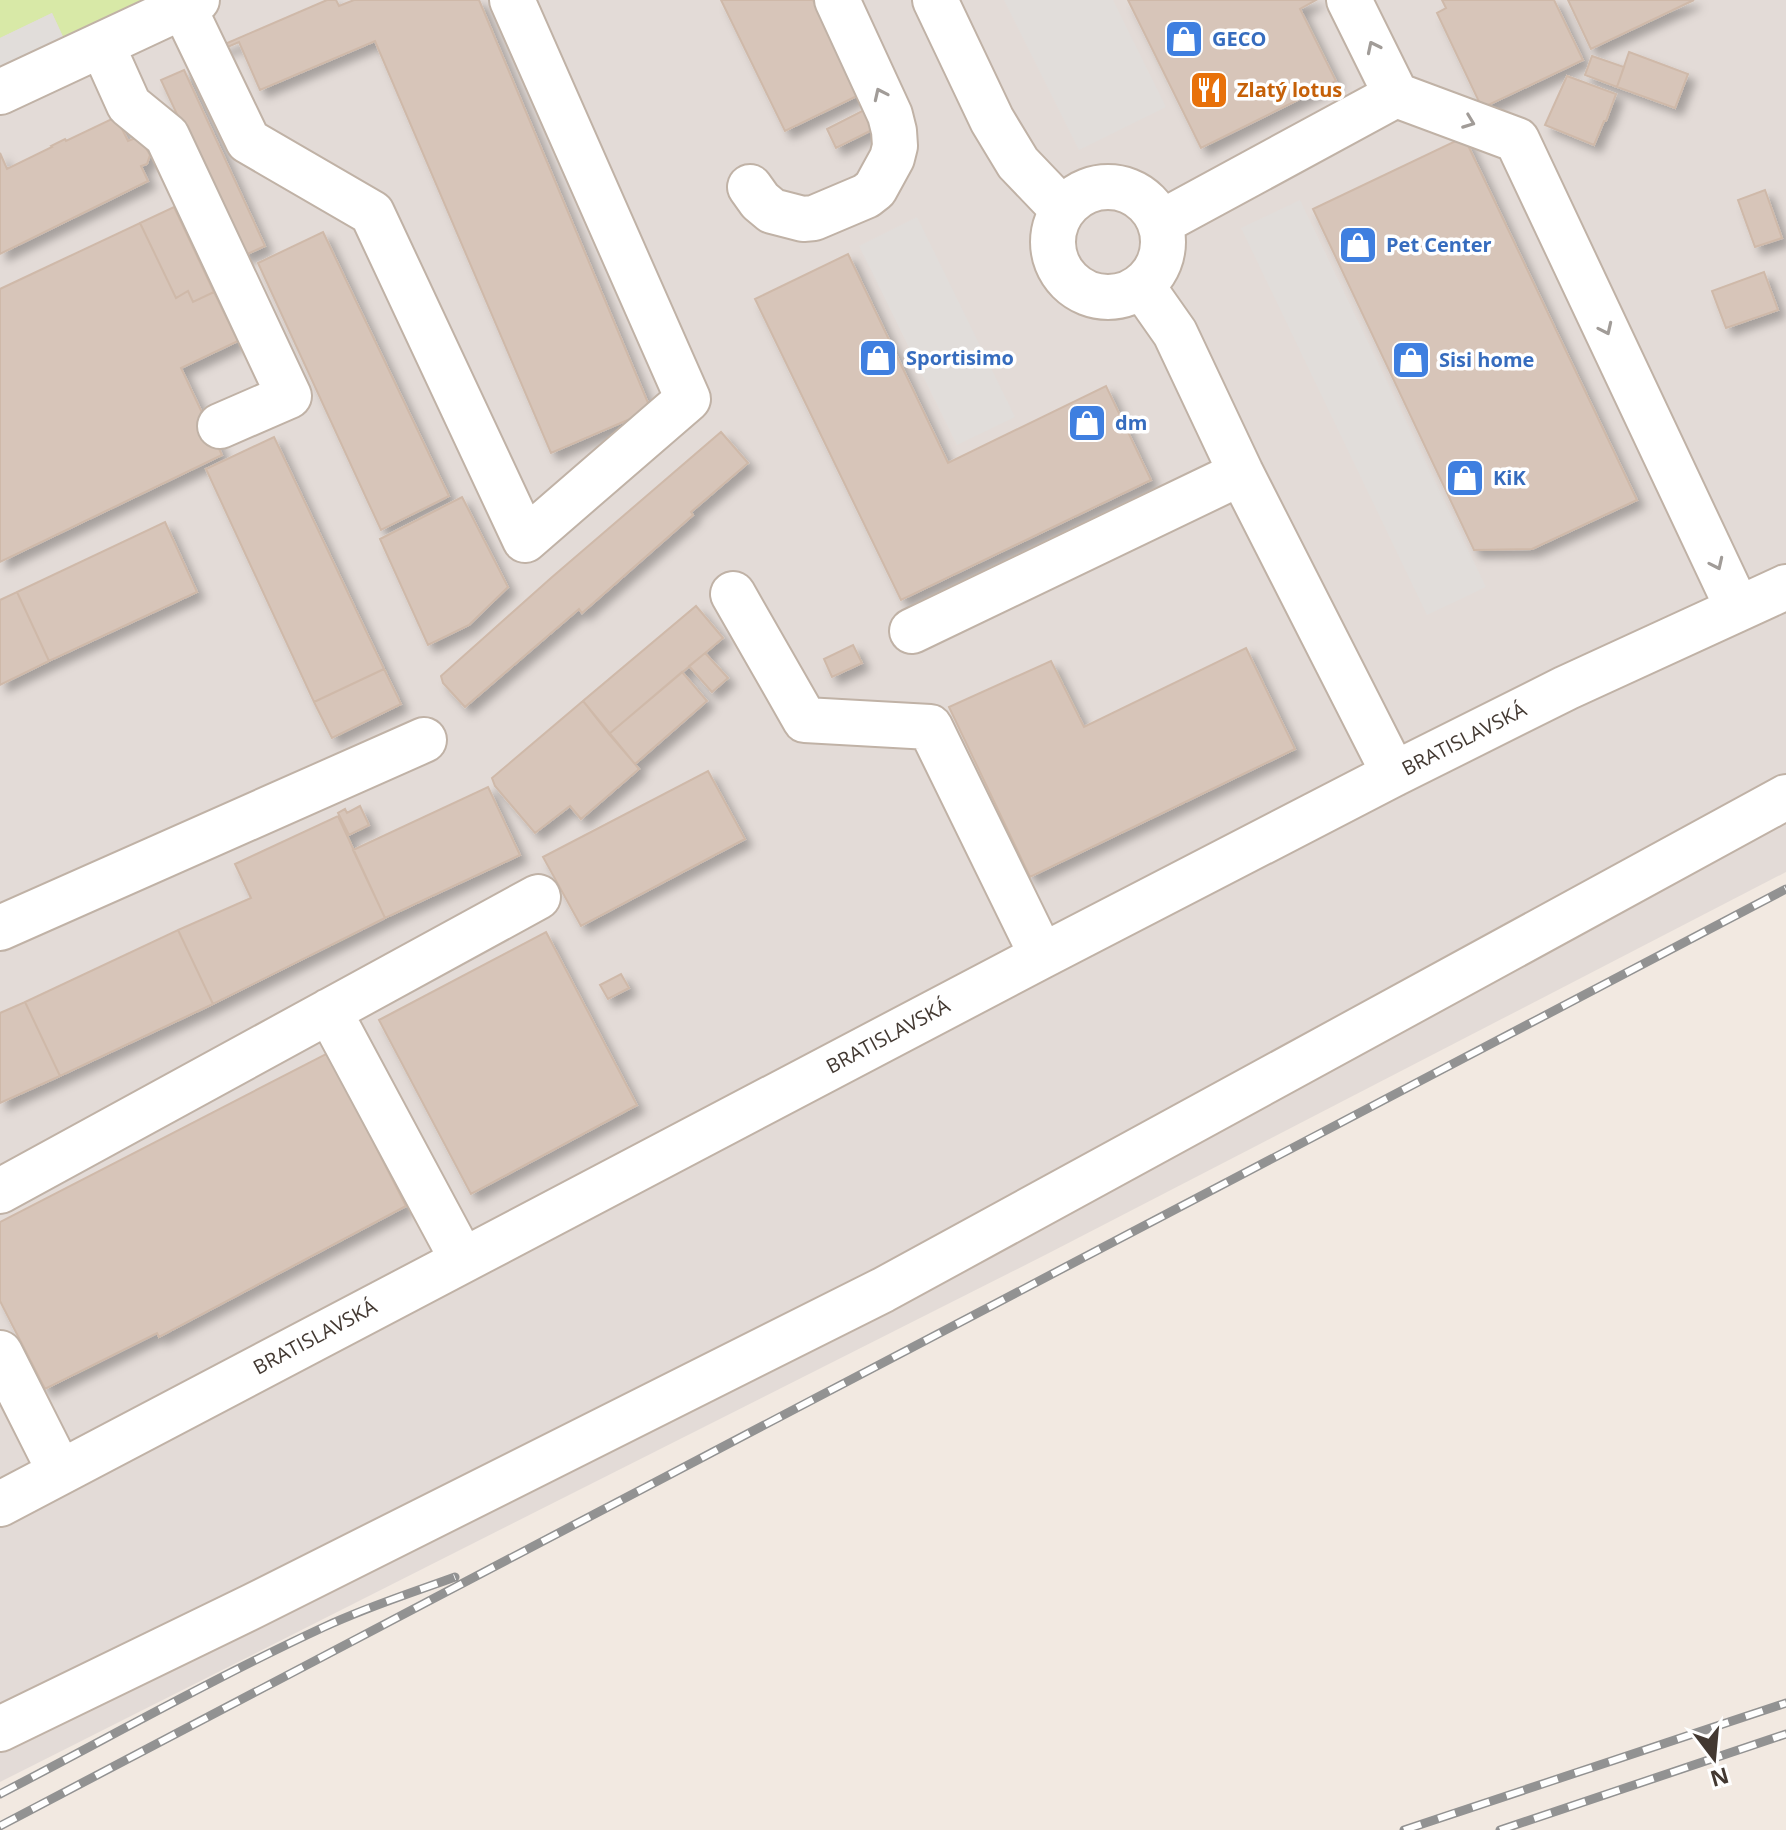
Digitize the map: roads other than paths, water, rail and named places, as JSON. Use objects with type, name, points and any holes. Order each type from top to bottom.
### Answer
[{"type":"street","points":[[0,92],[190,3],[248,141],[372,213],[525,540],[688,399],[512,0]]},
{"type":"street","points":[[761,199],[803,219],[814,218],[866,196],[875,189],[892,158],[895,146],[890,115],[837,0]]},
{"type":"street","points":[[935,0],[992,120],[1018,163],[1063,210]]},
{"type":"street","points":[[1349,0],[1396,95],[1517,140],[1738,609]]},
{"type":"street","points":[[102,45],[129,105],[167,136],[289,396],[220,426]]},
{"type":"street","points":[[1160,223],[1396,95]]},
{"type":"street","points":[[1123,189],[1151,208],[1160,223],[1163,240],[1161,257],[1154,273],[1142,286],[1126,294],[1108,297],[1090,294],[1074,286],[1055,259],[1053,242],[1063,210],[1075,198],[1090,190],[1123,189]]},
{"type":"street","points":[[1142,286],[1175,333],[1241,473],[1394,774]]},
{"type":"street","points":[[912,631],[1241,473]]},
{"type":"street","name":"BRATISLAVSKÁ","points":[[0,1504],[462,1259],[1394,774],[1566,688],[1786,587]]},
{"type":"street","points":[[733,594],[805,720],[930,727],[1042,956]]},
{"type":"street","points":[[0,928],[424,740]]},
{"type":"street","points":[[0,1729],[253,1606],[883,1290],[1786,797]]},
{"type":"street","points":[[0,1191],[538,897]]},
{"type":"street","points":[[329,1011],[462,1259]]},
{"type":"street","points":[[0,1353],[60,1472]]},
{"type":"railway","points":[[0,1826],[1786,889]]},
{"type":"railway","points":[[0,1794],[202,1687],[324,1627],[455,1577]]},
{"type":"railway","points":[[1404,1830],[1786,1703]]},
{"type":"railway","points":[[1500,1830],[1786,1734]]},
{"type":"place","name":"GECO","points":[[1184,39]]},
{"type":"place","name":"Zlatý lotus","points":[[1209,90]]},
{"type":"place","name":"Pet Center","points":[[1358,245]]},
{"type":"place","name":"Sportisimo","points":[[878,358]]},
{"type":"place","name":"Sisi home","points":[[1411,360]]},
{"type":"place","name":"dm","points":[[1087,423]]},
{"type":"place","name":"KiK","points":[[1465,478]]}]
